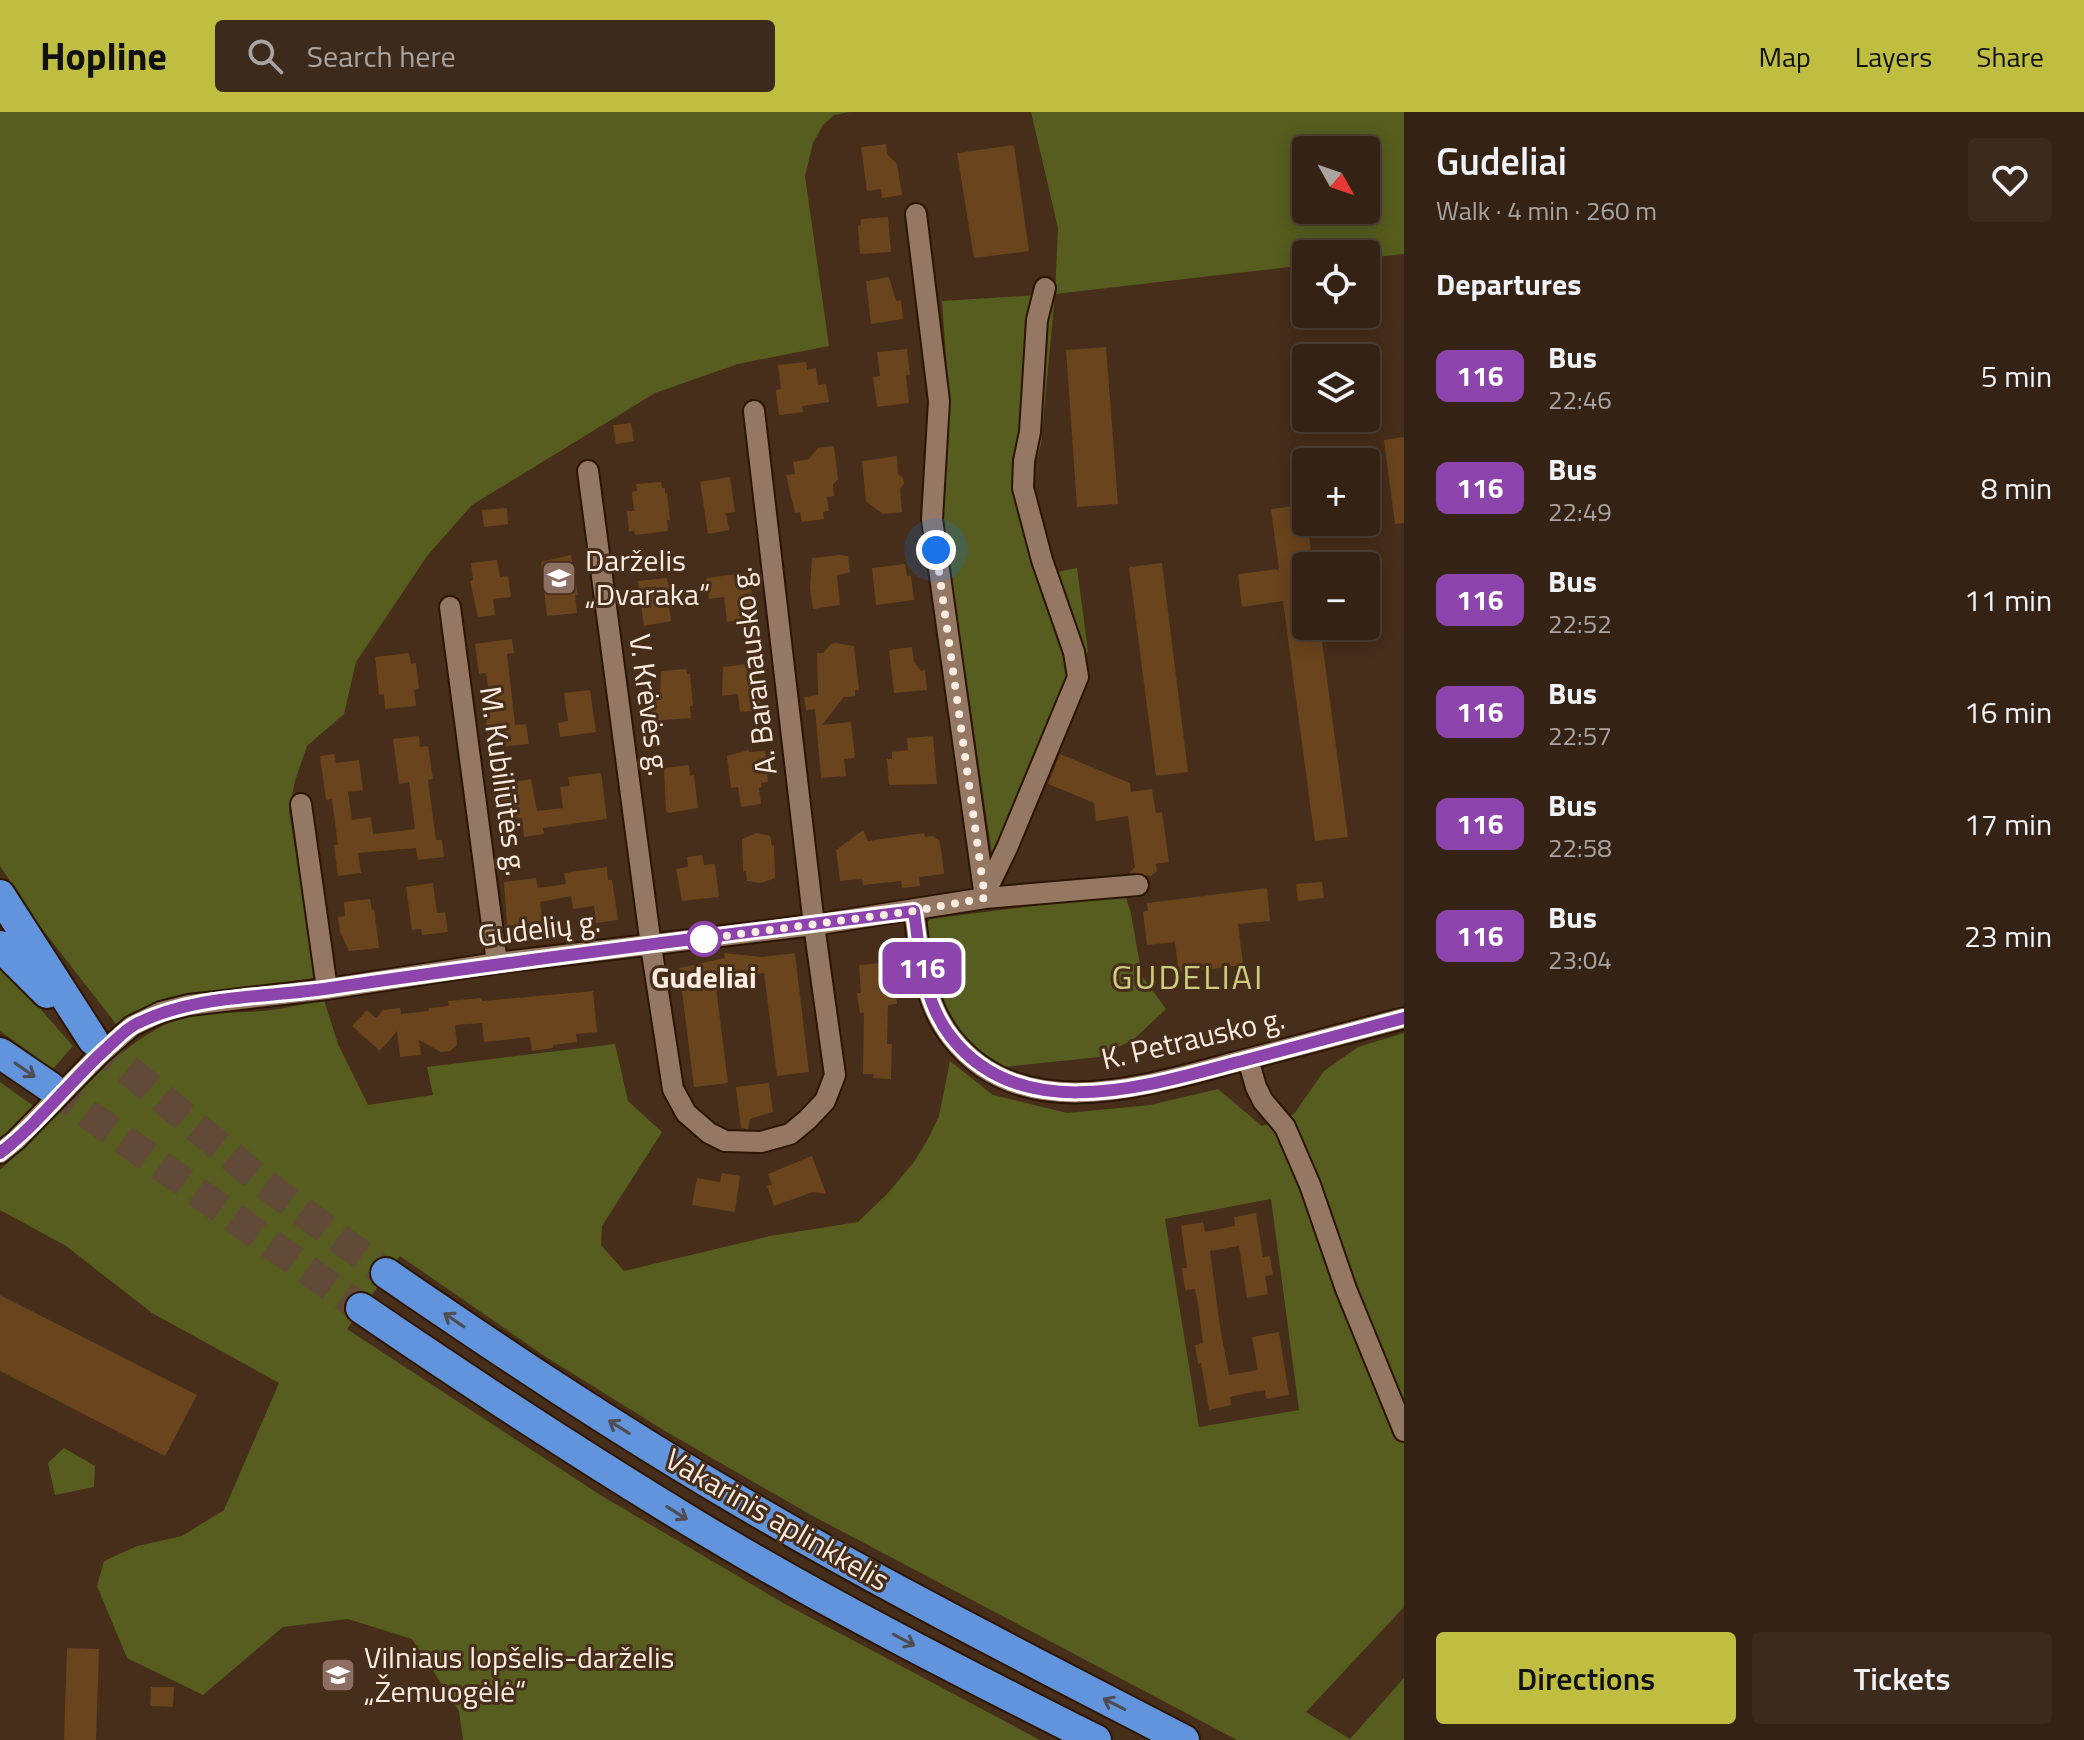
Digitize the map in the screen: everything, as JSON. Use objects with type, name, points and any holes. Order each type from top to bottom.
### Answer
[{"type":"highway","points":[[0,895],[93,1040],[0,946]]},
{"type":"highway","points":[[0,1053],[50,1087]]},
{"type":"highway","name":"Vakarinis aplinkkelis","points":[[386,1273],[532,1372],[724,1492],[980,1635],[1184,1740]]},
{"type":"highway","name":"Vakarinis aplinkkelis","points":[[361,1308],[493,1397],[698,1527],[813,1592],[1096,1740]]},
{"type":"street","points":[[916,214],[939,401],[932,519],[984,891]]},
{"type":"street","points":[[984,891],[1007,848],[1078,677],[1074,652],[1042,560],[1023,488],[1037,320],[1045,288]]},
{"type":"street","name":"A. Baranausko g.","points":[[651,946],[673,1089],[678,1102],[696,1123],[725,1141],[761,1142],[790,1134],[825,1101],[835,1075],[814,925],[754,411]]},
{"type":"street","name":"V. Krėvės g.","points":[[588,471],[651,946]]},
{"type":"street","name":"M. Kubiliūtės g.","points":[[450,607],[497,963]]},
{"type":"street","points":[[301,804],[327,989]]},
{"type":"street","name":"Gudelių g.","points":[[0,1153],[132,1026],[161,1012],[189,1005],[914,911],[984,891],[1138,885]]},
{"type":"street","name":"K. Petrausko g.","points":[[914,911],[924,981],[937,1015],[969,1057],[1021,1086],[1066,1093],[1146,1086],[1404,1018]]},
{"type":"street","points":[[1248,1059],[1263,1101],[1285,1127],[1299,1158],[1346,1289],[1404,1431]]},
{"type":"green space","points":[[0,112],[850,112],[834,115],[823,125],[813,143],[805,176],[829,346],[738,364],[655,393],[472,505],[427,556],[356,662],[344,714],[307,746],[289,811],[316,978],[187,996],[139,1012],[116,1024],[39,925],[0,866]]},
{"type":"green space","points":[[1031,112],[1404,112],[1404,254],[1380,257],[1380,240],[1292,240],[1292,267],[1055,294],[1058,228]]},
{"type":"green space","points":[[1055,294],[1041,444],[1032,477],[1057,572],[1077,568],[1088,651],[1070,680],[993,862],[942,513],[949,398],[942,301]]},
{"type":"green space","points":[[1125,894],[1142,976],[1166,1009],[1134,1039],[1099,1057],[1005,1067],[980,1051],[950,1020],[936,988],[924,927],[930,919]]},
{"type":"green space","points":[[0,963],[73,1046],[53,1069],[0,1031]]},
{"type":"green space","points":[[324,1000],[338,1044],[368,1105],[433,1095],[427,1067],[615,1044],[628,1101],[662,1132],[602,1226],[601,1245],[624,1271],[770,1236],[858,1222],[887,1194],[927,1141],[939,1116],[950,1061],[993,1095],[1067,1113],[1150,1105],[1218,1089],[1262,1126],[1294,1114],[1324,1071],[1358,1047],[1404,1033],[1404,1607],[1306,1712],[1350,1739],[1404,1678],[1404,1740],[1237,1740],[811,1515],[665,1431],[546,1357],[400,1256],[347,1329],[602,1496],[785,1604],[1040,1740],[463,1740],[459,1711],[412,1639],[348,1619],[283,1627],[203,1695],[127,1658],[97,1586],[104,1561],[137,1546],[182,1536],[224,1510],[279,1383],[152,1313],[66,1246],[0,1210],[0,1170],[108,1065],[154,1030],[198,1015],[263,1011]],"holes":[[[1271,1199],[1299,1410],[1199,1427],[1165,1219]]]},
{"type":"green space","points":[[0,1082],[35,1107],[0,1142]]},
{"type":"green space","points":[[64,1448],[95,1466],[94,1487],[55,1495],[48,1463]]},
{"type":"building","points":[[886,144],[887,154],[897,164],[902,195],[882,198],[881,189],[867,191],[861,147]]},
{"type":"building","points":[[1014,145],[1029,251],[974,258],[957,153]]},
{"type":"building","points":[[888,217],[891,252],[860,254],[858,226],[861,219]]},
{"type":"building","points":[[889,277],[896,301],[901,300],[903,319],[871,324],[866,281]]},
{"type":"building","points":[[1106,347],[1118,504],[1077,507],[1066,350]]},
{"type":"building","points":[[907,349],[909,403],[877,407],[873,377],[880,376],[877,352]]},
{"type":"building","points":[[806,362],[807,370],[816,368],[818,385],[826,384],[829,402],[802,406],[803,412],[779,415],[776,390],[781,389],[778,365]]},
{"type":"building","points":[[631,423],[634,441],[616,444],[613,425]]},
{"type":"building","points":[[1404,437],[1404,523],[1395,524],[1384,440]]},
{"type":"building","points":[[834,446],[838,479],[833,485],[834,496],[827,497],[829,511],[823,512],[824,519],[802,522],[800,512],[795,513],[786,475],[795,474],[793,462],[809,459],[818,448]]},
{"type":"building","points":[[897,456],[898,474],[904,484],[900,489],[902,512],[883,514],[866,501],[862,461]]},
{"type":"building","points":[[730,477],[735,512],[726,513],[729,530],[708,534],[700,482]]},
{"type":"building","points":[[661,482],[667,493],[668,531],[635,535],[634,531],[629,531],[627,511],[634,511],[632,492],[637,491],[636,484]]},
{"type":"building","points":[[1292,507],[1292,536],[1309,536],[1311,552],[1292,552],[1292,640],[1322,640],[1348,837],[1315,841],[1283,601],[1242,607],[1238,574],[1279,569],[1271,509]]},
{"type":"building","points":[[507,508],[508,524],[484,527],[482,510]]},
{"type":"building","name":"Darželis „Dvaraka“","points":[[571,555],[578,595],[575,595],[577,613],[547,616],[541,562]]},
{"type":"building","points":[[848,556],[850,572],[837,576],[840,605],[813,609],[810,588],[812,558]]},
{"type":"building","points":[[497,560],[500,577],[508,576],[511,597],[493,599],[495,615],[478,617],[470,581],[473,580],[471,563]]},
{"type":"building","points":[[1162,563],[1188,772],[1156,776],[1129,567]]},
{"type":"building","points":[[905,564],[907,576],[911,576],[914,600],[876,605],[872,568]]},
{"type":"building","points":[[746,573],[754,615],[750,616],[751,619],[727,622],[724,597],[709,599],[706,578]]},
{"type":"building","points":[[667,578],[673,606],[669,606],[671,621],[644,626],[638,581]]},
{"type":"building","points":[[512,639],[514,653],[507,654],[515,725],[526,724],[529,744],[489,748],[485,706],[491,705],[486,673],[479,674],[475,644]]},
{"type":"building","points":[[836,643],[854,646],[859,690],[855,690],[855,696],[844,697],[822,725],[851,722],[855,758],[844,759],[846,776],[821,778],[815,709],[806,710],[804,697],[818,695],[817,653],[823,653]]},
{"type":"building","points":[[912,647],[914,662],[921,671],[925,670],[927,690],[894,693],[889,650]]},
{"type":"building","points":[[409,653],[411,664],[416,663],[419,689],[414,690],[416,706],[385,709],[384,694],[379,695],[375,657]]},
{"type":"building","points":[[754,663],[761,710],[740,712],[738,694],[722,696],[723,667]]},
{"type":"building","points":[[686,669],[690,674],[691,718],[652,721],[650,698],[660,697],[661,671]]},
{"type":"building","points":[[590,690],[596,732],[560,737],[558,723],[568,721],[564,693]]},
{"type":"building","points":[[419,736],[420,747],[428,746],[433,779],[428,780],[436,840],[442,840],[444,857],[418,860],[416,848],[358,853],[361,873],[338,876],[334,845],[338,845],[332,799],[326,800],[320,756],[334,754],[336,763],[359,760],[363,790],[348,792],[352,820],[371,817],[373,834],[415,829],[409,782],[399,784],[393,739]]},
{"type":"building","points":[[933,736],[937,784],[889,785],[887,759],[892,759],[892,752],[908,750],[907,738]]},
{"type":"building","points":[[749,750],[765,751],[768,782],[761,783],[762,787],[759,788],[761,804],[741,807],[738,787],[731,788],[727,756]]},
{"type":"building","points":[[1060,754],[1130,783],[1131,792],[1152,789],[1156,813],[1162,812],[1169,862],[1156,864],[1157,871],[1151,876],[1129,873],[1135,867],[1128,816],[1096,821],[1094,803],[1048,784]]},
{"type":"building","points":[[689,765],[690,776],[694,775],[698,808],[669,813],[666,811],[664,768]]},
{"type":"building","points":[[601,773],[607,819],[543,828],[544,834],[524,837],[522,818],[503,820],[500,793],[507,791],[506,783],[531,779],[537,811],[563,808],[560,787],[570,786],[568,777]]},
{"type":"building","points":[[863,830],[868,841],[924,833],[925,837],[933,836],[939,840],[944,874],[919,877],[920,886],[902,888],[901,881],[863,885],[862,879],[840,881],[836,850]]},
{"type":"building","points":[[756,833],[770,836],[774,845],[775,878],[761,883],[747,881],[746,871],[743,872],[742,839]]},
{"type":"building","points":[[702,855],[704,865],[715,864],[719,897],[682,901],[676,869],[688,867],[687,857]]},
{"type":"building","points":[[607,867],[618,920],[596,923],[594,906],[573,909],[571,896],[540,902],[542,921],[507,926],[504,882],[536,878],[538,888],[566,884],[564,873]]},
{"type":"building","points":[[1322,882],[1324,898],[1298,901],[1296,884]]},
{"type":"building","points":[[433,883],[437,913],[445,912],[448,932],[422,935],[421,929],[412,930],[406,887]]},
{"type":"building","points":[[1267,888],[1270,921],[1238,924],[1243,965],[1179,973],[1175,942],[1147,945],[1143,912],[1148,911],[1147,903]]},
{"type":"building","points":[[370,899],[379,948],[349,951],[340,932],[338,917],[345,916],[344,902]]},
{"type":"building","points":[[724,953],[762,957],[795,953],[809,1072],[777,1076],[764,973],[715,979],[728,1083],[694,1087],[679,968],[725,958]]},
{"type":"building","points":[[892,962],[897,1004],[888,1005],[887,1044],[892,1044],[891,1079],[873,1078],[874,1074],[863,1074],[864,1013],[860,1013],[857,993],[861,993],[859,965]]},
{"type":"building","points":[[593,991],[597,1032],[576,1034],[577,1042],[553,1045],[553,1048],[532,1051],[530,1037],[484,1042],[482,1023],[455,1025],[457,1045],[450,1051],[441,1052],[419,1040],[421,1055],[400,1057],[397,1031],[380,1051],[352,1026],[367,1010],[376,1018],[383,1010],[400,1008],[401,1014],[429,1011],[429,1008],[449,1006],[448,1001]]},
{"type":"building","points":[[769,1083],[773,1112],[750,1119],[748,1129],[741,1128],[736,1087]]},
{"type":"building","points":[[812,1156],[826,1194],[813,1192],[774,1206],[767,1186],[772,1185],[768,1174]]},
{"type":"building","points":[[722,1173],[740,1176],[735,1212],[692,1205],[697,1178],[720,1182]]},
{"type":"building","points":[[1256,1213],[1263,1257],[1270,1256],[1273,1275],[1265,1276],[1268,1294],[1247,1298],[1239,1246],[1210,1251],[1220,1327],[1229,1375],[1258,1370],[1252,1337],[1279,1332],[1289,1395],[1266,1399],[1265,1390],[1248,1393],[1230,1397],[1231,1405],[1209,1410],[1195,1345],[1203,1343],[1195,1289],[1185,1290],[1182,1268],[1187,1268],[1181,1226],[1203,1222],[1205,1232],[1235,1226],[1234,1217]]},
{"type":"building","points":[[0,1295],[197,1395],[165,1456],[0,1371]]},
{"type":"building","points":[[67,1648],[99,1649],[96,1740],[64,1740]]},
{"type":"building","points":[[151,1687],[174,1687],[173,1707],[150,1706]]},
{"type":"tunnel","points":[[93,1040],[262,1182],[386,1273]]},
{"type":"tunnel","points":[[50,1087],[361,1308]]},
{"type":"bus line","name":"116","points":[[0,1153],[132,1026],[165,1011],[189,1005],[327,989],[497,963],[914,911],[924,981],[937,1015],[969,1057],[1021,1086],[1066,1093],[1146,1086],[1404,1018]]},
{"type":"place","name":"Darželis „Dvaraka“","points":[[559,578]]},
{"type":"place","name":"Gudeliai","points":[[704,939]]},
{"type":"place","name":"Vilniaus lopšelis-darželis „Žemuogėlė“","points":[[338,1675]]},
{"type":"district","name":"GUDELIAI","points":[[1188,977]]},
{"type":"route","points":[[704,939],[694,940],[914,911],[985,898],[936,550]]}]
